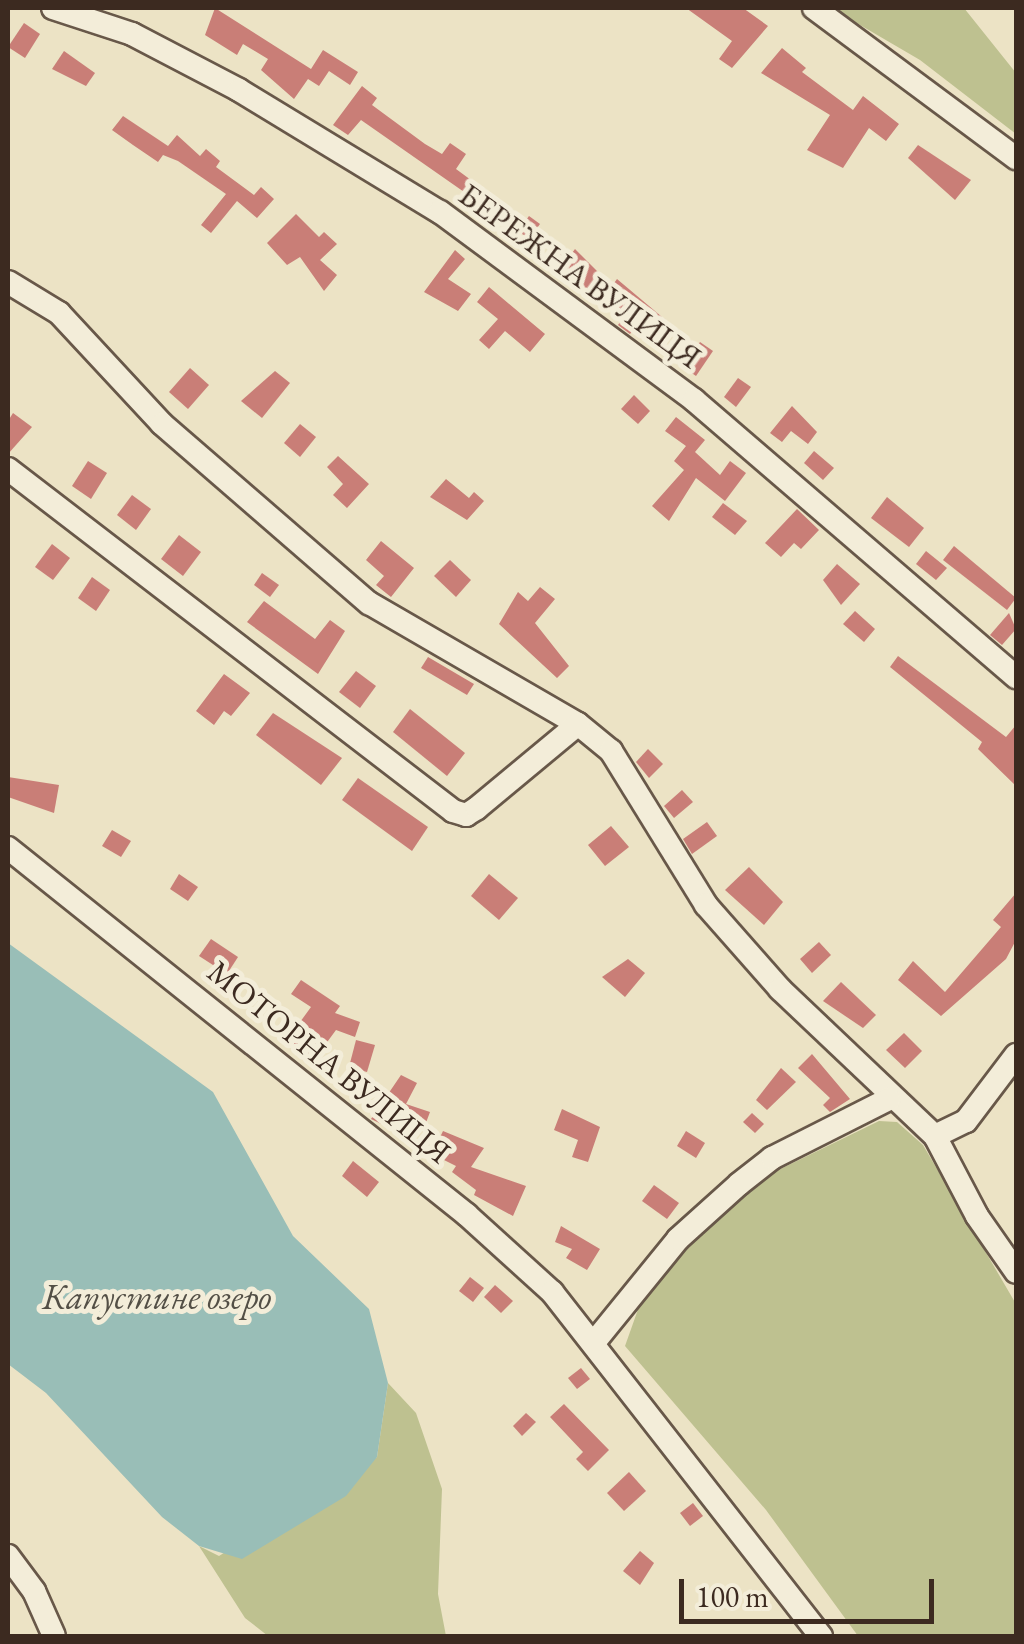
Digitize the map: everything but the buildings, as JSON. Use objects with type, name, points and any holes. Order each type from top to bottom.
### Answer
[{"type":"street","name":"БЕРЕЖНА ВУЛИЦЯ","points":[[53,8],[132,34],[239,90],[456,223],[694,400],[1016,677]]},
{"type":"street","points":[[814,8],[1016,158]]},
{"type":"street","points":[[8,282],[59,313],[162,424],[369,603],[578,724],[610,751],[706,906],[889,1098],[935,1136],[977,1216],[1016,1272]]},
{"type":"street","points":[[8,469],[454,811],[466,815],[477,808],[578,724]]},
{"type":"street","name":"МОТОРНА ВУЛИЦЯ","points":[[8,848],[467,1215],[596,1340],[821,1636]]},
{"type":"street","points":[[935,1136],[974,1114],[1016,1054]]},
{"type":"street","points":[[596,1340],[678,1239],[739,1184],[772,1158],[889,1098]]},
{"type":"street","points":[[8,1556],[34,1591],[54,1636]]},
{"type":"green space","points":[[831,8],[964,8],[1016,73],[1016,134],[920,60]]},
{"type":"green space","points":[[879,1121],[897,1122],[923,1145],[1016,1304],[1016,1636],[858,1636],[766,1510],[625,1346],[641,1301],[691,1240],[764,1177]]},
{"type":"green space","points":[[388,1383],[416,1413],[442,1489],[438,1594],[446,1636],[268,1636],[245,1618],[199,1546],[219,1556],[377,1457]]},
{"type":"water","name":"Капустине озеро","points":[[8,943],[213,1092],[293,1236],[369,1309],[388,1383],[377,1457],[346,1496],[242,1559],[199,1546],[162,1517],[46,1393],[8,1364]]}]
